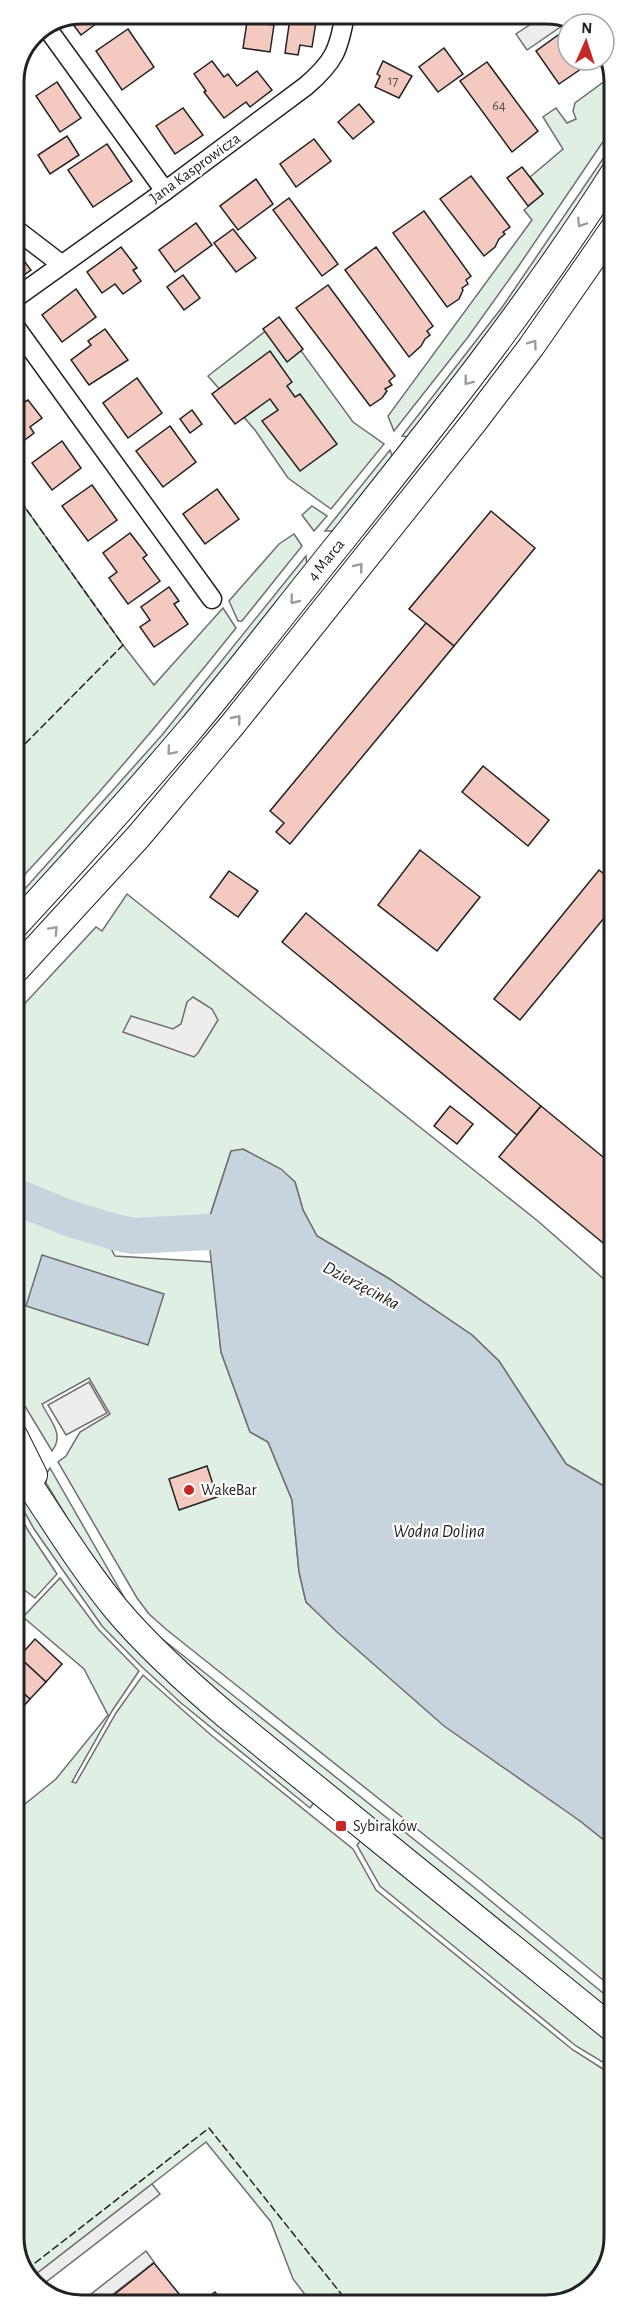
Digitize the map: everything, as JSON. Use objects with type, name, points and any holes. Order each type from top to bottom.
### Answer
[{"type":"main road","name":"4 Marca","points":[[24,916],[114,818],[189,730],[397,471],[508,328],[553,266],[604,188]]},
{"type":"main road","name":"4 Marca","points":[[24,961],[138,837],[233,724],[474,422],[531,347],[604,242]]},
{"type":"main road","points":[[24,1457],[55,1521]]},
{"type":"main road","points":[[24,1476],[80,1560],[117,1610],[155,1652],[193,1688],[604,2022]]},
{"type":"street","name":"Jana Kasprowicza","points":[[24,292],[306,86],[327,68],[340,42],[343,24]]},
{"type":"street","points":[[51,33],[165,191]]},
{"type":"street","points":[[24,236],[61,264]]},
{"type":"street","points":[[24,339],[212,599]]},
{"type":"green space","points":[[604,82],[604,140],[468,337],[394,431],[388,416],[532,220],[524,210],[543,194],[530,177],[563,149],[543,117],[556,108],[567,123],[576,119],[573,111],[575,103]]},
{"type":"green space","points":[[604,157],[604,169],[601,174],[493,330],[408,437],[402,436],[503,306]]},
{"type":"green space","points":[[272,326],[299,348],[353,422],[384,444],[331,509],[288,478],[255,430],[208,376]]},
{"type":"green space","points":[[390,450],[393,458],[335,531],[325,531]]},
{"type":"green space","points":[[24,506],[154,685],[223,608],[236,628],[72,823],[24,875]]},
{"type":"green space","points":[[312,506],[327,516],[314,531],[302,515]]},
{"type":"green space","points":[[294,534],[302,546],[242,621],[238,621],[229,601],[279,544]]},
{"type":"green space","points":[[306,556],[307,566],[169,738],[24,900],[24,890],[162,735]]},
{"type":"green space","points":[[127,894],[539,1222],[604,1279],[604,1486],[566,1464],[499,1361],[472,1335],[388,1278],[317,1236],[303,1210],[295,1182],[231,1151],[209,1219],[138,1222],[43,1196],[24,1183],[24,1004],[96,927],[102,931]]},
{"type":"green space","points":[[24,1210],[108,1243],[115,1256],[212,1262],[221,1352],[250,1432],[268,1442],[292,1500],[299,1572],[306,1602],[604,1840],[604,1981],[149,1614],[137,1598],[58,1462],[66,1456],[80,1432],[110,1414],[89,1378],[42,1404],[57,1433],[56,1445],[52,1451],[24,1405]]},
{"type":"green space","points":[[50,1468],[128,1604],[85,1547],[46,1483],[46,1474]]},
{"type":"green space","points":[[24,1491],[66,1559],[315,1801],[310,1808],[181,1703],[142,1667],[102,1626],[34,1529],[24,1511]]},
{"type":"green space","points":[[24,1523],[57,1574],[35,1598],[24,1590]]},
{"type":"green space","points":[[60,1578],[98,1629],[139,1671],[112,1711],[72,1782],[76,1783],[116,1713],[143,1675],[211,1735],[353,1849],[376,1890],[573,2050],[604,2070],[603,2248],[596,2266],[584,2281],[568,2291],[546,2295],[305,2295],[293,2279],[271,2222],[206,2142],[36,2272],[27,2256],[24,2237],[24,1805],[56,1779],[108,1715],[84,1669],[24,1616]]},
{"type":"green space","points":[[161,1638],[604,1994],[604,2008],[218,1693],[159,1640]]},
{"type":"green space","points":[[362,1839],[604,2036],[604,2063],[576,2046],[380,1886],[357,1845]]},
{"type":"shaded area","points":[[531,24],[556,25],[556,30],[527,50],[516,34]]},
{"type":"shaded area","points":[[193,997],[212,1009],[218,1020],[194,1057],[123,1032],[131,1016],[173,1029],[181,1024],[187,1002]]},
{"type":"shaded area","points":[[89,1382],[107,1413],[66,1435],[48,1405]]},
{"type":"shaded area","points":[[152,2184],[160,2194],[46,2282],[37,2273]]},
{"type":"shaded area","points":[[146,2251],[154,2262],[112,2295],[90,2295]]},
{"type":"water","name":"Wodna Dolina","points":[[243,1149],[281,1169],[295,1182],[303,1210],[317,1236],[388,1278],[472,1335],[499,1361],[566,1464],[604,1486],[604,1840],[444,1726],[306,1602],[299,1572],[292,1500],[268,1442],[250,1432],[221,1352],[208,1232],[209,1219],[231,1151]]},
{"type":"water","points":[[42,1255],[164,1294],[148,1345],[26,1306]]},
{"type":"building","points":[[96,24],[81,35],[73,25]]},
{"type":"building","points":[[247,24],[274,25],[270,52],[243,48]]},
{"type":"building","points":[[289,24],[316,24],[312,47],[300,45],[298,55],[285,53]]},
{"type":"building","points":[[128,29],[154,67],[122,90],[96,51]]},
{"type":"building","points":[[556,37],[556,72],[576,72],[559,84],[536,51]]},
{"type":"building","points":[[444,48],[463,74],[438,92],[419,67]]},
{"type":"building","points":[[212,61],[224,77],[228,74],[237,86],[257,71],[272,90],[250,107],[246,102],[224,118],[204,92],[206,91],[194,74]]},
{"type":"building","points":[[383,61],[412,76],[399,98],[375,87],[380,76],[377,74]]},
{"type":"building","points":[[487,62],[538,131],[512,152],[460,81]]},
{"type":"building","points":[[57,82],[81,118],[60,132],[36,96]]},
{"type":"building","points":[[359,104],[374,122],[353,139],[338,122]]},
{"type":"building","points":[[183,108],[203,135],[175,154],[156,126]]},
{"type":"building","points":[[67,136],[79,155],[50,174],[38,155]]},
{"type":"building","points":[[314,139],[331,161],[296,187],[280,164]]},
{"type":"building","points":[[107,144],[132,181],[93,207],[68,170]]},
{"type":"building","points":[[522,167],[543,194],[528,206],[507,178]]},
{"type":"building","points":[[471,176],[510,227],[503,232],[505,234],[495,247],[484,256],[440,199]]},
{"type":"building","points":[[256,179],[273,204],[238,230],[220,206]]},
{"type":"building","points":[[289,198],[338,264],[322,276],[273,210]]},
{"type":"building","points":[[424,211],[471,276],[466,280],[468,284],[462,288],[459,299],[447,307],[393,233]]},
{"type":"building","points":[[196,223],[212,245],[175,272],[159,250]]},
{"type":"building","points":[[233,229],[256,258],[236,272],[214,243]]},
{"type":"building","points":[[121,247],[137,268],[133,270],[141,281],[123,294],[115,284],[102,293],[87,272]]},
{"type":"building","points":[[376,247],[433,326],[427,331],[430,335],[409,357],[345,270]]},
{"type":"building","points":[[24,261],[31,270],[24,275]]},
{"type":"building","points":[[183,275],[200,298],[184,310],[167,287]]},
{"type":"building","points":[[328,285],[395,376],[389,381],[392,385],[385,389],[387,391],[382,398],[370,406],[296,308]]},
{"type":"building","points":[[76,289],[96,317],[62,342],[42,315]]},
{"type":"building","points":[[279,317],[303,349],[287,362],[263,329]]},
{"type":"building","points":[[105,329],[128,360],[89,385],[71,360],[91,345],[88,341]]},
{"type":"building","points":[[270,351],[292,382],[287,386],[295,397],[300,394],[337,444],[300,471],[262,421],[278,410],[270,399],[235,424],[212,394]]},
{"type":"building","points":[[137,378],[162,413],[128,438],[103,403]]},
{"type":"building","points":[[28,400],[42,418],[30,427],[34,433],[24,440],[24,402]]},
{"type":"building","points":[[192,410],[202,424],[190,433],[180,419]]},
{"type":"building","points":[[170,426],[196,462],[163,487],[136,451]]},
{"type":"building","points":[[62,441],[81,468],[52,490],[32,463]]},
{"type":"building","points":[[92,485],[117,520],[88,541],[62,506]]},
{"type":"building","points":[[217,489],[239,519],[205,544],[183,514]]},
{"type":"building","points":[[491,511],[535,548],[454,646],[409,609]]},
{"type":"building","points":[[130,533],[147,555],[143,558],[160,581],[128,604],[109,578],[117,572],[103,553]]},
{"type":"building","points":[[169,587],[179,601],[174,604],[188,624],[154,647],[140,627],[150,620],[141,607]]},
{"type":"building","points":[[426,623],[454,646],[290,844],[276,832],[284,823],[270,811]]},
{"type":"building","points":[[483,766],[549,820],[528,846],[462,792]]},
{"type":"building","points":[[420,850],[480,897],[437,951],[378,905]]},
{"type":"building","points":[[599,870],[604,874],[604,918],[520,1020],[494,999]]},
{"type":"building","points":[[229,871],[258,891],[238,917],[210,897]]},
{"type":"building","points":[[306,913],[541,1106],[517,1135],[282,942]]},
{"type":"building","points":[[450,1106],[473,1124],[457,1144],[434,1126]]},
{"type":"building","points":[[541,1106],[604,1158],[604,1244],[499,1157]]},
{"type":"building","points":[[207,1466],[217,1497],[179,1510],[169,1479]]},
{"type":"building","points":[[35,1639],[62,1664],[46,1682],[24,1662],[24,1651]]},
{"type":"building","points":[[24,1662],[46,1682],[30,1699],[24,1694]]},
{"type":"building","points":[[24,1694],[30,1699],[24,1706]]},
{"type":"building","points":[[154,2263],[180,2295],[114,2295]]},
{"type":"waterway","name":"Dzierżęcinka","points":[[24,1200],[71,1219],[133,1236],[208,1232],[258,1236]]},
{"type":"fence","points":[[24,506],[123,645],[24,745]]},
{"type":"fence","points":[[32,2266],[209,2128],[342,2295]]},
{"type":"place","name":"WakeBar","points":[[189,1490]]},
{"type":"place","name":"Sybiraków","points":[[341,1826]]}]
